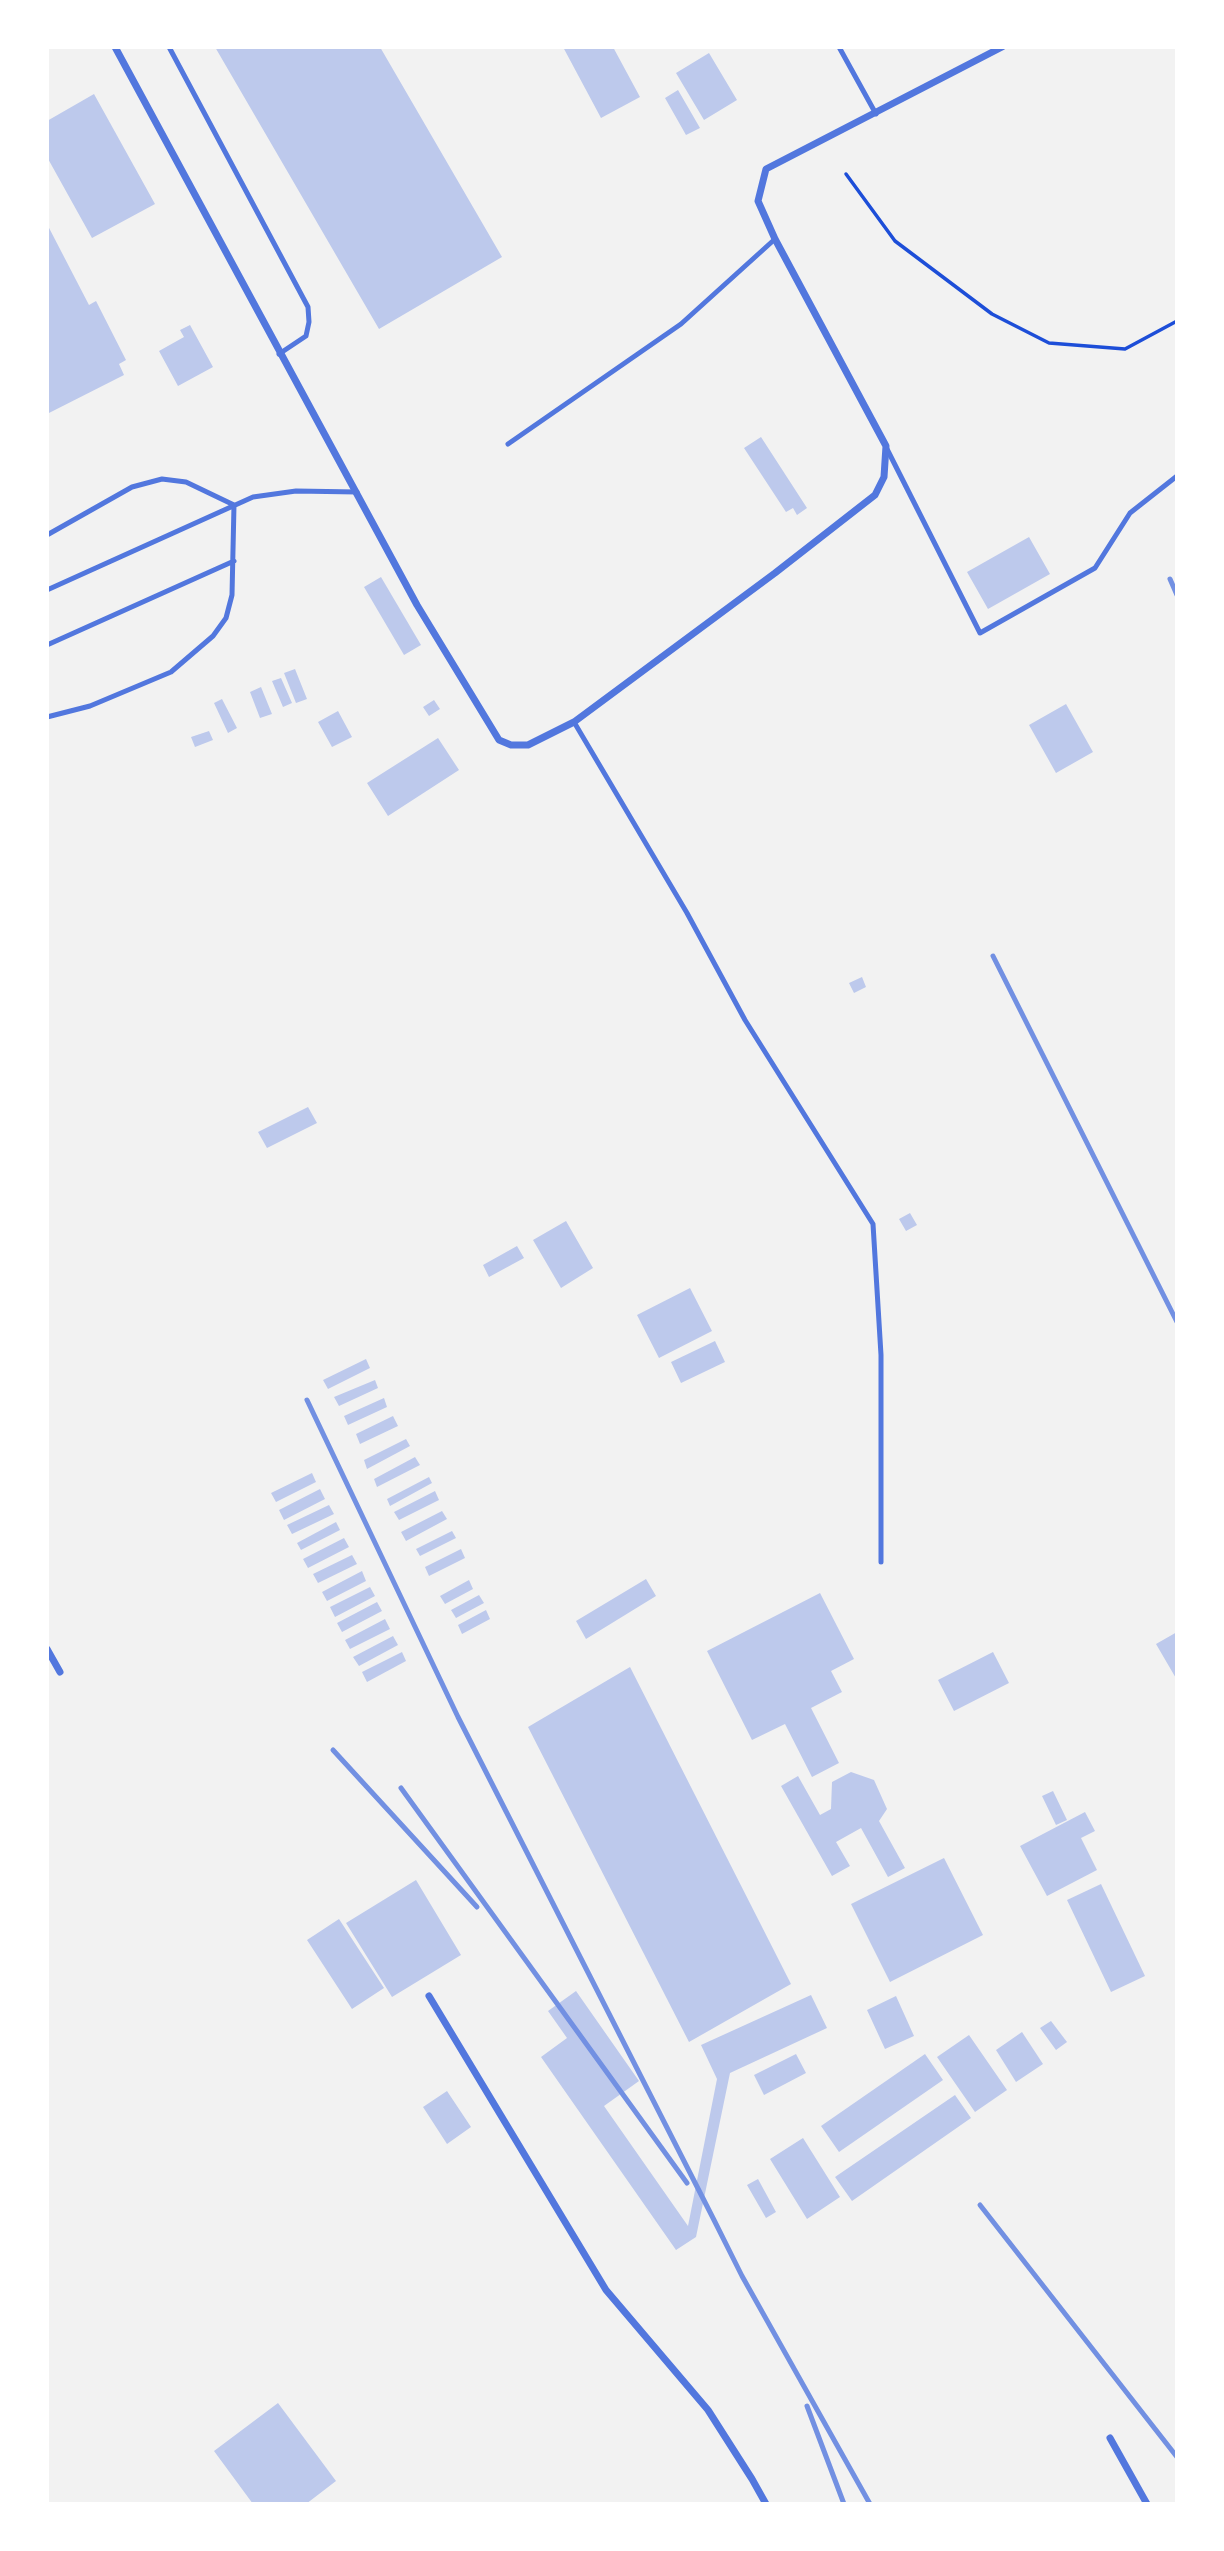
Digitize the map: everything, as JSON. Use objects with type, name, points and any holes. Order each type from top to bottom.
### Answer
[{"type":"street","points":[[115,47],[417,605],[499,740],[511,745],[528,745],[575,722],[875,495],[884,477],[886,446],[775,240],[758,201],[766,169],[1002,47]]},
{"type":"street","points":[[47,1649],[60,1672]]},
{"type":"street","points":[[429,1996],[606,2290],[708,2410],[766,2504]]},
{"type":"street","points":[[1110,2438],[1147,2504]]},
{"type":"lane","points":[[169,47],[308,307],[306,336],[279,354]]},
{"type":"lane","points":[[839,47],[876,114]]},
{"type":"lane","points":[[508,444],[681,324],[775,240]]},
{"type":"lane","points":[[886,446],[980,633],[1095,568],[1130,513],[1177,476]]},
{"type":"lane","points":[[47,535],[132,488],[162,479],[186,482],[234,505]]},
{"type":"lane","points":[[47,590],[253,497],[279,491],[358,492]]},
{"type":"lane","points":[[47,717],[90,706],[171,672],[213,636],[226,618],[232,596],[234,505]]},
{"type":"lane","points":[[47,645],[234,561]]},
{"type":"lane","points":[[575,722],[687,913],[744,1020],[873,1224],[881,1355],[881,1562]]},
{"type":"path","points":[[846,174],[895,241],[992,314],[1049,343],[1125,349],[1177,321]]},
{"type":"building","points":[[215,47],[380,47],[502,257],[379,329]]},
{"type":"building","points":[[563,47],[613,47],[640,97],[601,118]]},
{"type":"building","points":[[709,53],[737,100],[704,120],[676,73]]},
{"type":"building","points":[[678,90],[700,128],[686,135],[665,98]]},
{"type":"building","points":[[94,94],[155,204],[92,238],[47,157],[47,121]]},
{"type":"building","points":[[47,224],[89,305],[96,301],[126,360],[119,364],[124,375],[47,414]]},
{"type":"building","points":[[190,325],[213,367],[178,386],[159,351],[184,337],[180,330]]},
{"type":"building","points":[[761,437],[807,508],[797,515],[793,508],[786,512],[744,448]]},
{"type":"building","points":[[1029,537],[1050,574],[988,609],[967,572]]},
{"type":"building","points":[[381,577],[421,645],[404,655],[364,587]]},
{"type":"building","points":[[295,669],[307,699],[296,703],[284,673]]},
{"type":"building","points":[[281,678],[292,703],[283,707],[272,681]]},
{"type":"building","points":[[261,687],[272,714],[260,718],[250,692]]},
{"type":"building","points":[[222,699],[237,728],[228,733],[214,703]]},
{"type":"building","points":[[434,700],[440,709],[429,716],[423,707]]},
{"type":"building","points":[[1066,704],[1093,752],[1056,773],[1029,725]]},
{"type":"building","points":[[338,711],[352,737],[332,747],[318,722]]},
{"type":"building","points":[[209,731],[213,740],[195,747],[191,737]]},
{"type":"building","points":[[438,738],[459,770],[388,816],[367,783]]},
{"type":"building","points":[[862,977],[866,987],[854,993],[849,983]]},
{"type":"building","points":[[308,1107],[317,1123],[267,1148],[258,1132]]},
{"type":"building","points":[[910,1213],[917,1225],[906,1231],[899,1219]]},
{"type":"building","points":[[566,1221],[593,1268],[561,1288],[533,1240]]},
{"type":"building","points":[[517,1246],[524,1258],[489,1277],[483,1265]]},
{"type":"building","points":[[690,1288],[712,1331],[659,1358],[637,1315]]},
{"type":"building","points":[[715,1341],[725,1362],[681,1383],[671,1362]]},
{"type":"building","points":[[366,1359],[370,1368],[328,1389],[323,1380]]},
{"type":"building","points":[[375,1380],[378,1388],[339,1406],[334,1397]]},
{"type":"building","points":[[384,1398],[387,1407],[348,1425],[344,1416]]},
{"type":"building","points":[[393,1416],[398,1426],[360,1444],[356,1434]]},
{"type":"building","points":[[406,1439],[410,1446],[367,1469],[364,1460]]},
{"type":"building","points":[[415,1457],[420,1465],[377,1487],[374,1479]]},
{"type":"building","points":[[312,1473],[316,1482],[276,1502],[271,1493]]},
{"type":"building","points":[[429,1477],[432,1483],[390,1506],[387,1499]]},
{"type":"building","points":[[320,1489],[325,1499],[284,1520],[279,1510]]},
{"type":"building","points":[[435,1491],[439,1500],[399,1520],[394,1512]]},
{"type":"building","points":[[329,1505],[334,1514],[292,1534],[287,1525]]},
{"type":"building","points":[[442,1511],[447,1519],[406,1541],[401,1532]]},
{"type":"building","points":[[336,1522],[340,1530],[301,1550],[297,1543]]},
{"type":"building","points":[[452,1531],[456,1538],[420,1556],[416,1549]]},
{"type":"building","points":[[344,1538],[349,1547],[308,1568],[303,1559]]},
{"type":"building","points":[[461,1549],[465,1558],[429,1576],[425,1567]]},
{"type":"building","points":[[352,1555],[357,1564],[318,1583],[313,1574]]},
{"type":"building","points":[[362,1571],[366,1581],[327,1601],[322,1592]]},
{"type":"building","points":[[646,1579],[656,1596],[586,1639],[576,1621]]},
{"type":"building","points":[[469,1580],[473,1589],[445,1604],[440,1596]]},
{"type":"building","points":[[370,1587],[375,1596],[335,1617],[330,1607]]},
{"type":"building","points":[[820,1593],[854,1659],[831,1671],[842,1692],[811,1708],[839,1763],[812,1777],[785,1724],[752,1740],[707,1651]]},
{"type":"building","points":[[479,1595],[484,1603],[456,1618],[451,1610]]},
{"type":"building","points":[[377,1602],[382,1611],[342,1632],[337,1623]]},
{"type":"building","points":[[486,1610],[490,1619],[462,1634],[458,1625]]},
{"type":"building","points":[[385,1619],[390,1629],[350,1649],[345,1640]]},
{"type":"building","points":[[1177,1632],[1177,1680],[1156,1644]]},
{"type":"building","points":[[393,1636],[398,1645],[359,1666],[353,1657]]},
{"type":"building","points":[[402,1652],[406,1661],[367,1682],[362,1672]]},
{"type":"building","points":[[993,1652],[1009,1683],[954,1711],[938,1680]]},
{"type":"building","points":[[630,1667],[791,1984],[689,2042],[528,1727]]},
{"type":"building","points":[[851,1772],[874,1780],[887,1809],[879,1821],[905,1868],[888,1877],[861,1828],[836,1842],[850,1866],[832,1876],[781,1786],[798,1776],[820,1815],[831,1809],[832,1782]]},
{"type":"building","points":[[1053,1791],[1067,1820],[1056,1825],[1042,1796]]},
{"type":"building","points":[[1085,1812],[1095,1831],[1081,1838],[1097,1870],[1047,1896],[1020,1846]]},
{"type":"building","points":[[944,1858],[983,1935],[890,1982],[851,1904]]},
{"type":"building","points":[[416,1880],[461,1955],[392,1997],[346,1923]]},
{"type":"building","points":[[1101,1884],[1145,1976],[1111,1992],[1067,1900]]},
{"type":"building","points":[[339,1919],[384,1988],[352,2009],[307,1940]]},
{"type":"building","points":[[576,1991],[639,2081],[604,2106],[688,2226],[717,2079],[701,2045],[811,1995],[827,2028],[730,2073],[696,2237],[676,2250],[541,2057],[567,2038],[548,2011]]},
{"type":"building","points":[[896,1996],[914,2036],[885,2049],[867,2010]]},
{"type":"building","points":[[1051,2021],[1067,2042],[1056,2050],[1040,2028]]},
{"type":"building","points":[[1022,2032],[1043,2064],[1016,2082],[996,2050]]},
{"type":"building","points":[[969,2035],[1007,2090],[975,2112],[937,2057]]},
{"type":"building","points":[[796,2054],[806,2073],[764,2095],[754,2075]]},
{"type":"building","points":[[925,2054],[943,2080],[839,2152],[821,2126]]},
{"type":"building","points":[[447,2091],[471,2127],[447,2144],[423,2107]]},
{"type":"building","points":[[955,2095],[971,2118],[852,2201],[835,2177]]},
{"type":"building","points":[[803,2138],[840,2197],[807,2219],[770,2159]]},
{"type":"building","points":[[758,2179],[776,2212],[766,2218],[747,2185]]},
{"type":"building","points":[[278,2403],[336,2481],[306,2504],[253,2504],[214,2451]]},
{"type":"railway","points":[[1170,579],[1177,595]]},
{"type":"railway","points":[[993,956],[1177,1322]]},
{"type":"railway","points":[[307,1400],[458,1717],[742,2276],[870,2504]]},
{"type":"railway","points":[[333,1750],[477,1907]]},
{"type":"railway","points":[[401,1788],[687,2183]]},
{"type":"railway","points":[[980,2205],[1177,2457]]},
{"type":"railway","points":[[807,2406],[844,2504]]}]
